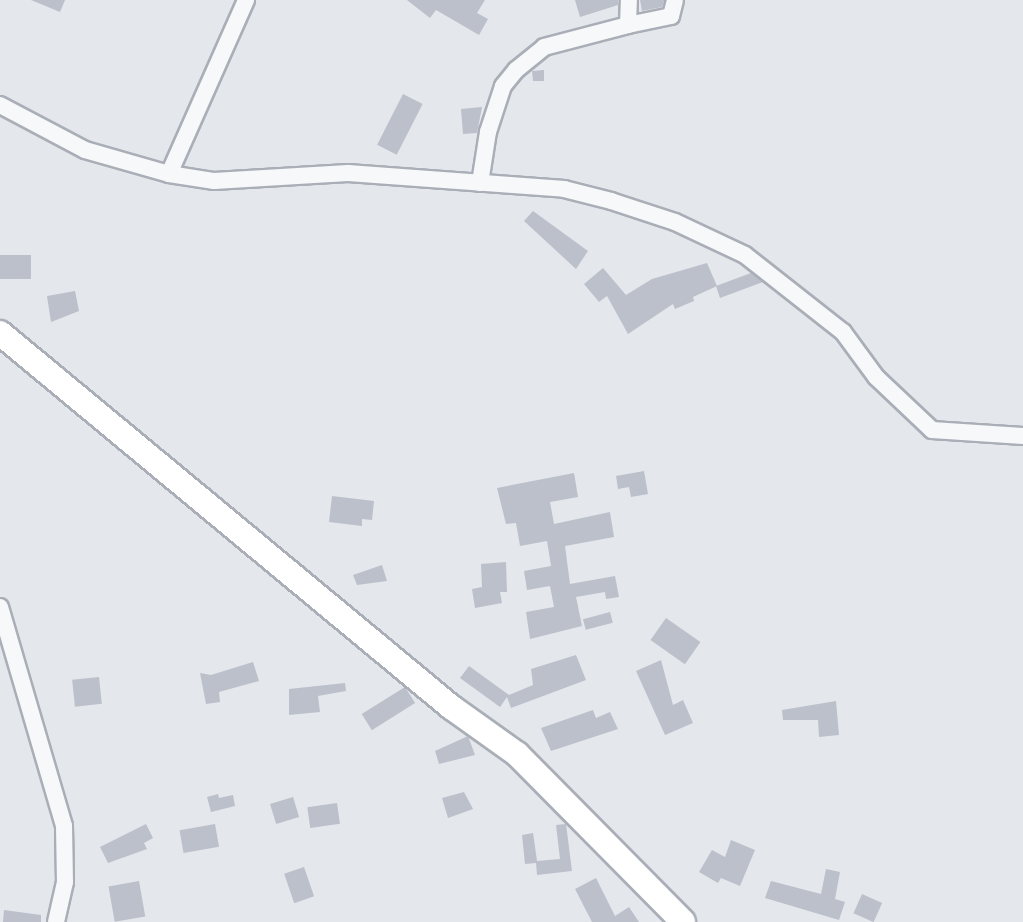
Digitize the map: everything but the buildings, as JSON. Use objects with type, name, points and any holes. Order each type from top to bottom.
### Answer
[{"type":"street","points":[[169,174],[246,0]]},
{"type":"street","points":[[628,26],[629,0]]},
{"type":"street","points":[[480,183],[488,132],[503,86],[516,70],[544,47],[671,16],[675,0]]},
{"type":"street","points":[[0,105],[86,150],[169,174],[214,181],[348,173],[564,189],[675,222],[745,255],[804,298],[843,332],[876,377],[932,430],[1023,436]]},
{"type":"street","points":[[0,333],[451,707],[517,754],[682,922]]},
{"type":"street","points":[[0,608],[64,826],[65,882],[56,922]]}]
